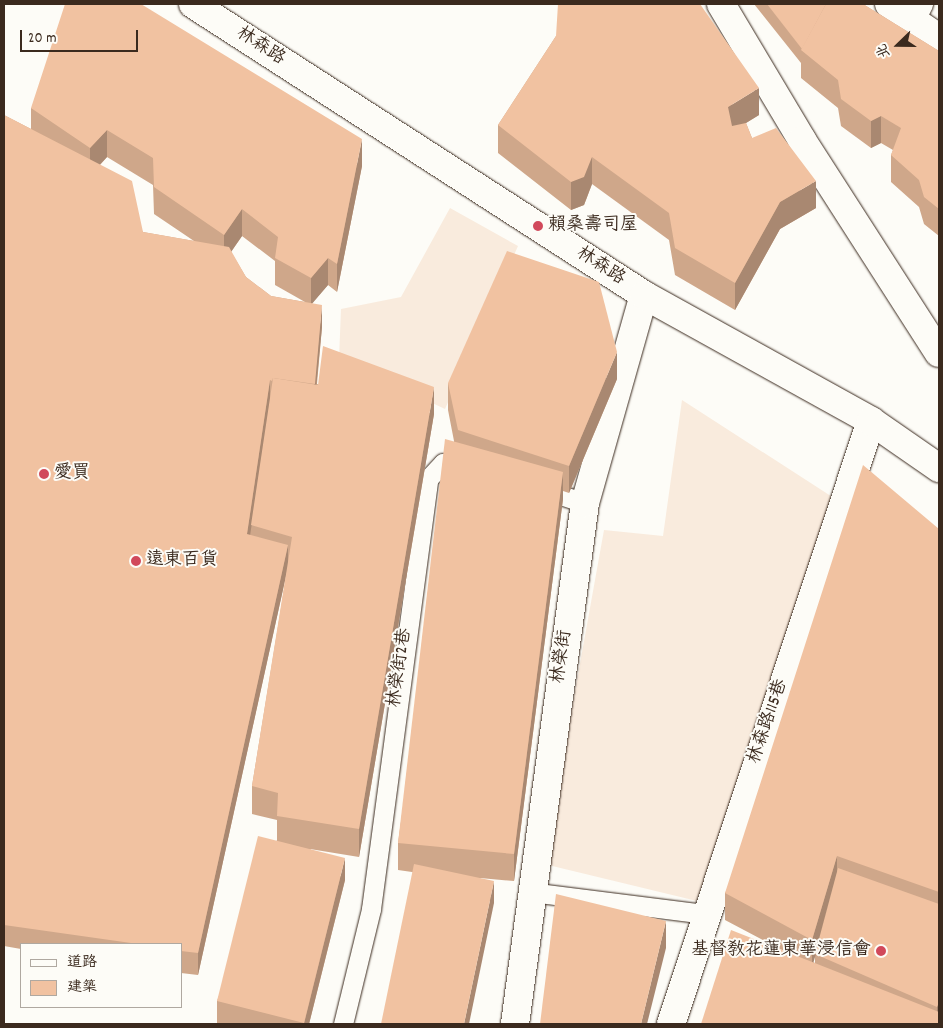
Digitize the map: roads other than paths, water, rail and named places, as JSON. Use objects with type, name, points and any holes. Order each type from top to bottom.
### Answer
[{"type":"street","name":"林森路","points":[[193,4],[644,295],[871,422],[939,468]]},
{"type":"street","points":[[721,4],[802,140],[939,353]]},
{"type":"street","points":[[888,4],[919,12],[939,38]]},
{"type":"street","name":"林榮街","points":[[515,1024],[531,892],[585,503],[644,295]]},
{"type":"street","name":"林森路115巷","points":[[671,1024],[705,914],[871,422]]},
{"type":"lane","name":"林榮街2巷","points":[[343,1024],[371,909],[428,479],[443,463],[487,471]]},
{"type":"lane","points":[[523,483],[585,503]]},
{"type":"lane","points":[[531,892],[705,914]]},
{"type":"place","name":"賴桑壽司屋","points":[[538,226]]},
{"type":"place","name":"愛買","points":[[44,474]]},
{"type":"place","name":"遠東百貨","points":[[136,561]]},
{"type":"place","name":"基督教花蓮東華浸信會","points":[[881,951]]}]
